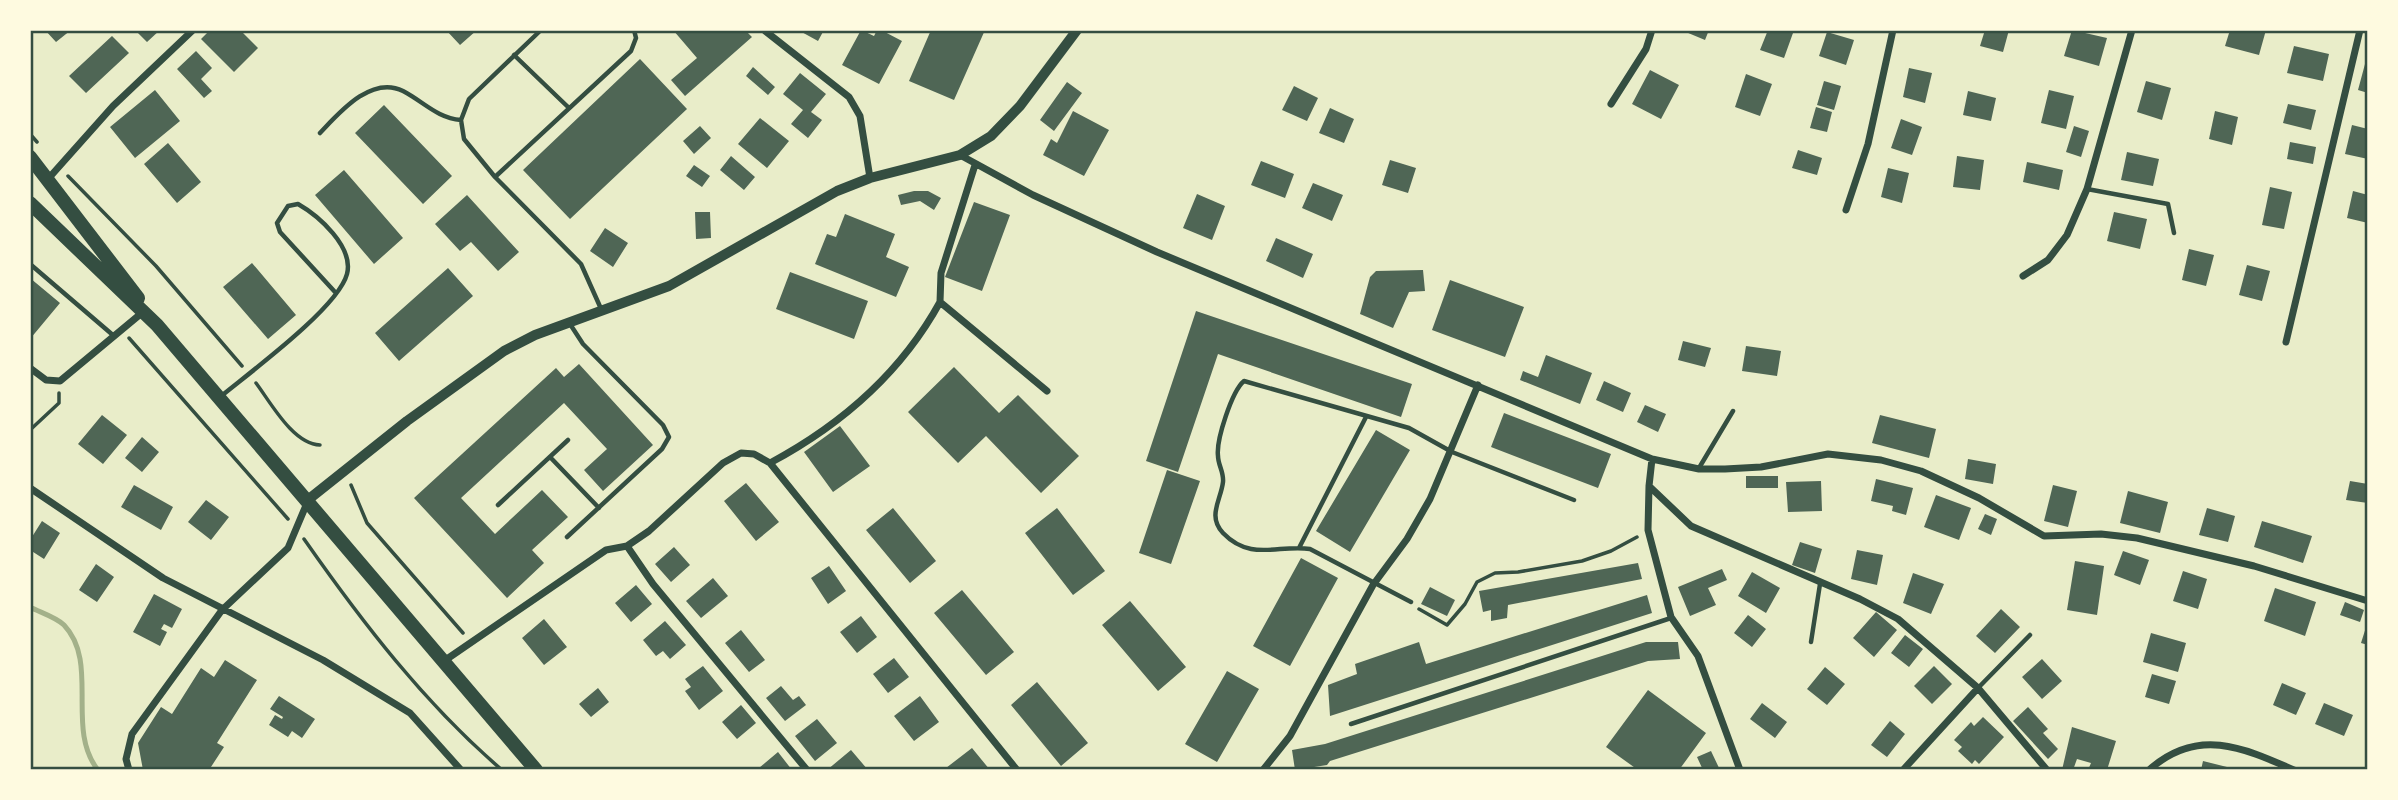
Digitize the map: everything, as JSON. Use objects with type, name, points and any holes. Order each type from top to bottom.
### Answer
[{"type":"main road","points":[[30,157],[157,325],[309,499],[536,770]]},
{"type":"main road","points":[[30,203],[157,325]]},
{"type":"street","points":[[48,179],[113,106],[193,30]]},
{"type":"street","points":[[764,30],[849,97],[860,116],[870,177]]},
{"type":"street","points":[[129,770],[126,759],[132,734],[222,610],[288,548],[309,499],[407,421],[504,351],[669,286],[837,191],[870,177],[960,155],[991,136],[1020,106],[1077,30]]},
{"type":"street","points":[[1611,104],[1646,49],[1652,30]]},
{"type":"street","points":[[1846,211],[1868,144],[1893,30]]},
{"type":"street","points":[[2023,276],[2048,260],[2067,235],[2087,189],[2132,30]]},
{"type":"street","points":[[2286,342],[2360,30]]},
{"type":"street","points":[[960,155],[975,165],[1157,253],[1652,459],[1699,469],[1762,467],[1828,454],[1881,460],[1921,471],[1956,487],[2044,536],[2101,534],[2137,538],[2254,566],[2368,601]]},
{"type":"street","points":[[770,463],[804,445],[865,398],[920,339],[940,302],[941,273],[975,165]]},
{"type":"street","points":[[940,302],[1046,390]]},
{"type":"street","points":[[30,368],[46,380],[60,381],[143,312]]},
{"type":"street","points":[[1263,770],[1290,736],[1373,585],[1407,540],[1452,452],[1478,386]]},
{"type":"street","points":[[444,660],[606,550],[628,546],[649,531],[723,463],[741,453],[754,454],[770,463],[1017,770]]},
{"type":"street","points":[[1652,459],[1648,486],[1648,530],[1671,617],[1699,656],[1740,770]]},
{"type":"street","points":[[1648,486],[1691,526],[1860,599],[1898,619],[1978,688],[2047,770]]},
{"type":"street","points":[[30,488],[163,578],[323,660],[410,713],[461,770]]},
{"type":"street","points":[[628,546],[653,584],[807,770]]},
{"type":"street","points":[[1903,770],[1978,688]]},
{"type":"street","points":[[2149,770],[2167,754],[2180,747],[2196,745],[2224,746],[2256,753],[2294,770]]},
{"type":"lane","points":[[541,30],[469,99],[461,120],[464,139],[495,177],[581,264],[603,312]]},
{"type":"lane","points":[[495,177],[631,51],[636,38],[634,30]]},
{"type":"lane","points":[[514,55],[568,107]]},
{"type":"lane","points":[[320,133],[344,107],[385,87],[401,90],[446,119],[461,120]]},
{"type":"lane","points":[[2087,189],[2168,204],[2174,233]]},
{"type":"lane","points":[[220,398],[316,315],[335,292],[347,276],[348,259],[334,236],[307,209],[298,204],[288,206],[277,223],[280,232],[335,292]]},
{"type":"lane","points":[[30,264],[114,336]]},
{"type":"lane","points":[[567,537],[662,449],[669,437],[663,425],[583,344],[570,323]]},
{"type":"lane","points":[[1411,602],[1373,585],[1332,559],[1299,548],[1270,553],[1242,546],[1223,533],[1216,521],[1215,507],[1223,482],[1217,458],[1233,396],[1244,381],[1409,428],[1452,452],[1574,500]]},
{"type":"lane","points":[[1699,469],[1732,411]]},
{"type":"lane","points":[[1299,548],[1366,417]]},
{"type":"lane","points":[[498,505],[568,440]]},
{"type":"lane","points":[[550,457],[599,508]]},
{"type":"lane","points":[[1811,642],[1820,584]]},
{"type":"lane","points":[[1351,724],[1671,617]]},
{"type":"lane","points":[[1978,688],[2030,635]]},
{"type":"path","points":[[30,134],[156,266],[300,438],[311,445],[320,445]]},
{"type":"path","points":[[122,329],[296,529],[356,613],[461,735],[502,770]]},
{"type":"path","points":[[30,430],[59,402],[60,381]]},
{"type":"path","points":[[351,485],[367,523],[471,642]]},
{"type":"path","points":[[1411,602],[1427,616],[1447,625],[1465,604],[1477,582],[1495,573],[1518,572],[1582,561],[1611,551],[1648,530]]},
{"type":"building","points":[[45,30],[71,30],[56,42]]},
{"type":"building","points":[[135,30],[160,30],[147,42]]},
{"type":"building","points":[[210,30],[217,33],[220,30],[240,30],[258,48],[234,72],[201,39]]},
{"type":"building","points":[[446,30],[477,30],[460,45]]},
{"type":"building","points":[[673,30],[745,30],[752,37],[685,96],[671,80],[697,58]]},
{"type":"building","points":[[798,30],[824,30],[818,41]]},
{"type":"building","points":[[861,30],[874,36],[877,30],[881,30],[902,41],[879,84],[842,65]]},
{"type":"building","points":[[931,30],[985,30],[954,100],[909,81]]},
{"type":"building","points":[[1681,30],[1709,30],[1705,40]]},
{"type":"building","points":[[1768,30],[1793,33],[1784,58],[1760,50]]},
{"type":"building","points":[[1985,30],[2009,30],[2003,52],[1980,46]]},
{"type":"building","points":[[2072,30],[2107,38],[2099,66],[2064,56]]},
{"type":"building","points":[[2230,30],[2266,30],[2259,55],[2225,46]]},
{"type":"building","points":[[1827,32],[1854,40],[1846,65],[1819,56]]},
{"type":"building","points":[[112,36],[129,53],[86,93],[69,76]]},
{"type":"building","points":[[2294,46],[2329,54],[2323,81],[2287,73]]},
{"type":"building","points":[[196,51],[212,68],[201,79],[212,91],[204,98],[177,69]]},
{"type":"building","points":[[640,59],[687,109],[570,219],[523,170]]},
{"type":"building","points":[[2365,64],[2368,64],[2368,93],[2358,90]]},
{"type":"building","points":[[753,67],[775,87],[768,95],[746,76]]},
{"type":"building","points":[[1909,68],[1932,73],[1925,103],[1903,97]]},
{"type":"building","points":[[1650,70],[1679,85],[1661,119],[1632,104]]},
{"type":"building","points":[[800,73],[826,94],[811,112],[822,120],[808,138],[791,124],[803,110],[783,94]]},
{"type":"building","points":[[1746,74],[1772,84],[1760,116],[1735,107]]},
{"type":"building","points":[[1824,81],[1841,86],[1834,110],[1817,105]]},
{"type":"building","points":[[2146,81],[2171,88],[2162,120],[2137,112]]},
{"type":"building","points":[[1067,82],[1082,93],[1054,131],[1040,120]]},
{"type":"building","points":[[1294,86],[1318,98],[1307,121],[1282,110]]},
{"type":"building","points":[[155,90],[180,121],[135,158],[110,127]]},
{"type":"building","points":[[2049,90],[2074,96],[2066,129],[2041,123]]},
{"type":"building","points":[[1968,91],[1996,98],[1991,121],[1963,115]]},
{"type":"building","points":[[2288,104],[2316,110],[2311,130],[2283,123]]},
{"type":"building","points":[[384,105],[452,176],[423,204],[355,133]]},
{"type":"building","points":[[1816,107],[1832,112],[1827,132],[1810,128]]},
{"type":"building","points":[[1330,108],[1354,119],[1344,143],[1319,133]]},
{"type":"building","points":[[1073,111],[1109,130],[1084,176],[1043,155],[1051,139],[1057,143]]},
{"type":"building","points":[[2215,111],[2238,117],[2232,145],[2209,139]]},
{"type":"building","points":[[760,118],[789,141],[767,168],[738,144]]},
{"type":"building","points":[[1901,119],[1922,127],[1912,155],[1891,148]]},
{"type":"building","points":[[2352,125],[2368,129],[2368,159],[2345,154]]},
{"type":"building","points":[[700,126],[711,138],[694,154],[683,141]]},
{"type":"building","points":[[2074,126],[2089,131],[2081,157],[2066,152]]},
{"type":"building","points":[[2290,142],[2316,147],[2313,164],[2287,159]]},
{"type":"building","points":[[168,143],[201,182],[177,203],[144,164]]},
{"type":"building","points":[[1798,150],[1822,158],[1817,175],[1792,168]]},
{"type":"building","points":[[2127,152],[2159,159],[2153,186],[2121,180]]},
{"type":"building","points":[[731,156],[755,177],[744,190],[720,170]]},
{"type":"building","points":[[1957,156],[1984,160],[1980,190],[1953,187]]},
{"type":"building","points":[[1390,160],[1416,168],[1408,193],[1382,185]]},
{"type":"building","points":[[1261,161],[1294,174],[1285,198],[1251,185]]},
{"type":"building","points":[[2027,162],[2063,170],[2059,190],[2023,182]]},
{"type":"building","points":[[694,165],[710,176],[702,187],[686,176]]},
{"type":"building","points":[[1888,168],[1909,173],[1902,203],[1881,197]]},
{"type":"building","points":[[344,170],[403,238],[374,264],[315,195]]},
{"type":"building","points":[[1313,183],[1343,195],[1332,221],[1302,208]]},
{"type":"building","points":[[2270,187],[2292,192],[2284,229],[2262,225]]},
{"type":"building","points":[[928,191],[941,198],[934,210],[920,201],[901,205],[898,195]]},
{"type":"building","points":[[2353,191],[2368,195],[2368,223],[2347,218]]},
{"type":"building","points":[[1197,194],[1225,206],[1212,240],[1183,228]]},
{"type":"building","points":[[467,195],[519,252],[498,271],[471,242],[460,251],[435,224]]},
{"type":"building","points":[[974,202],[1010,215],[982,291],[945,277]]},
{"type":"building","points":[[695,212],[710,212],[711,238],[696,239]]},
{"type":"building","points":[[2114,212],[2147,219],[2140,249],[2107,241]]},
{"type":"building","points":[[845,214],[895,234],[886,257],[909,267],[896,297],[815,264],[827,234],[836,237]]},
{"type":"building","points":[[605,228],[628,243],[613,267],[590,251]]},
{"type":"building","points":[[1276,238],[1313,254],[1303,278],[1266,261]]},
{"type":"building","points":[[2189,249],[2214,255],[2206,286],[2182,280]]},
{"type":"building","points":[[252,263],[296,315],[268,339],[223,287]]},
{"type":"building","points":[[2247,265],[2270,271],[2262,301],[2239,295]]},
{"type":"building","points":[[448,268],[473,296],[399,361],[375,333]]},
{"type":"building","points":[[1423,270],[1425,291],[1409,292],[1393,328],[1360,314],[1370,277],[1376,271]]},
{"type":"building","points":[[790,272],[868,301],[854,339],[776,309]]},
{"type":"building","points":[[30,278],[60,303],[30,339]]},
{"type":"building","points":[[1450,280],[1524,307],[1505,357],[1432,330]]},
{"type":"building","points":[[1196,311],[1412,384],[1401,417],[1218,354],[1178,472],[1146,461]]},
{"type":"building","points":[[1683,341],[1711,348],[1705,367],[1678,360]]},
{"type":"building","points":[[1746,346],[1781,351],[1777,376],[1742,371]]},
{"type":"building","points":[[1546,355],[1592,373],[1580,404],[1520,380],[1523,371],[1538,377]]},
{"type":"building","points":[[579,364],[653,445],[603,491],[584,470],[607,449],[564,403],[461,498],[495,534],[542,490],[568,517],[532,550],[544,563],[507,598],[414,498],[556,368],[564,377]]},
{"type":"building","points":[[954,367],[999,413],[1018,395],[1079,456],[1041,493],[986,436],[958,463],[908,412]]},
{"type":"building","points":[[1604,381],[1631,393],[1623,412],[1596,400]]},
{"type":"building","points":[[1645,405],[1666,414],[1658,432],[1637,422]]},
{"type":"building","points":[[1504,413],[1611,454],[1598,488],[1491,447]]},
{"type":"building","points":[[102,415],[127,435],[103,464],[78,444]]},
{"type":"building","points":[[1880,415],[1936,429],[1929,458],[1872,443]]},
{"type":"building","points":[[840,426],[870,466],[833,492],[804,452]]},
{"type":"building","points":[[1376,430],[1410,450],[1350,552],[1316,531]]},
{"type":"building","points":[[142,437],[159,452],[142,472],[125,458]]},
{"type":"building","points":[[1968,459],[1996,464],[1993,484],[1965,479]]},
{"type":"building","points":[[1167,470],[1200,481],[1171,564],[1139,553]]},
{"type":"building","points":[[1746,476],[1778,476],[1778,488],[1746,488]]},
{"type":"building","points":[[1876,479],[1913,488],[1906,515],[1892,511],[1893,506],[1871,501]]},
{"type":"building","points":[[1821,481],[1822,511],[1788,512],[1786,482]]},
{"type":"building","points":[[2350,481],[2368,484],[2368,503],[2346,500]]},
{"type":"building","points":[[746,483],[779,522],[756,541],[724,501]]},
{"type":"building","points":[[134,485],[173,507],[161,530],[121,507]]},
{"type":"building","points":[[2053,485],[2077,491],[2068,527],[2044,521]]},
{"type":"building","points":[[2128,491],[2168,502],[2160,533],[2120,523]]},
{"type":"building","points":[[1936,495],[1971,508],[1959,540],[1924,527]]},
{"type":"building","points":[[206,500],[229,517],[211,540],[188,522]]},
{"type":"building","points":[[893,508],[936,561],[910,583],[866,530]]},
{"type":"building","points":[[1057,508],[1105,571],[1073,595],[1025,533]]},
{"type":"building","points":[[2207,508],[2235,516],[2228,542],[2199,535]]},
{"type":"building","points":[[1985,514],[1997,519],[1991,535],[1978,529]]},
{"type":"building","points":[[42,521],[60,533],[44,559],[30,550],[30,540]]},
{"type":"building","points":[[2262,521],[2312,536],[2303,563],[2254,547]]},
{"type":"building","points":[[1800,542],[1822,549],[1815,573],[1792,565]]},
{"type":"building","points":[[674,547],[690,565],[671,582],[655,564]]},
{"type":"building","points":[[1857,550],[1883,555],[1877,585],[1851,579]]},
{"type":"building","points":[[2123,551],[2149,560],[2140,585],[2114,575]]},
{"type":"building","points":[[1301,558],[1338,578],[1290,666],[1253,646]]},
{"type":"building","points":[[2075,561],[2104,566],[2097,615],[2067,610]]},
{"type":"building","points":[[1638,563],[1642,579],[1508,605],[1507,618],[1491,621],[1491,610],[1483,612],[1479,591]]},
{"type":"building","points":[[96,564],[114,577],[97,602],[79,590]]},
{"type":"building","points":[[829,566],[846,591],[828,604],[811,578]]},
{"type":"building","points":[[1722,569],[1727,580],[1708,588],[1716,605],[1690,616],[1678,587]]},
{"type":"building","points":[[2183,571],[2207,579],[2198,609],[2173,601]]},
{"type":"building","points":[[1752,572],[1780,588],[1766,613],[1738,596]]},
{"type":"building","points":[[1913,573],[1944,584],[1931,614],[1903,603]]},
{"type":"building","points":[[713,578],[728,596],[701,618],[686,601]]},
{"type":"building","points":[[636,585],[652,604],[631,622],[615,603]]},
{"type":"building","points":[[1430,587],[1455,600],[1447,616],[1421,604]]},
{"type":"building","points":[[2275,588],[2316,602],[2305,636],[2264,621]]},
{"type":"building","points":[[962,590],[1014,652],[986,675],[934,613]]},
{"type":"building","points":[[154,594],[182,609],[172,628],[164,624],[161,629],[167,632],[160,646],[133,632]]},
{"type":"building","points":[[1647,595],[1652,613],[1330,716],[1328,685],[1357,674],[1355,664],[1419,642],[1426,664]]},
{"type":"building","points":[[1130,601],[1186,667],[1158,691],[1102,625]]},
{"type":"building","points":[[2345,602],[2364,610],[2360,622],[2340,615]]},
{"type":"building","points":[[2001,609],[2020,627],[1995,653],[1976,636]]},
{"type":"building","points":[[1876,612],[1897,630],[1874,657],[1853,638]]},
{"type":"building","points":[[1748,615],[1766,629],[1752,647],[1734,633]]},
{"type":"building","points":[[861,616],[877,637],[857,653],[840,632]]},
{"type":"building","points":[[544,619],[567,647],[544,665],[522,638]]},
{"type":"building","points":[[665,621],[686,645],[670,659],[663,651],[656,656],[643,640]]},
{"type":"building","points":[[2368,621],[2368,645],[2361,643]]},
{"type":"building","points":[[741,630],[765,660],[749,672],[725,643]]},
{"type":"building","points":[[2151,633],[2186,643],[2178,672],[2143,662]]},
{"type":"building","points":[[1905,635],[1923,649],[1909,667],[1891,653]]},
{"type":"building","points":[[1646,642],[1678,642],[1680,659],[1648,661],[1330,761],[1327,765],[1295,770],[1292,750],[1325,744]]},
{"type":"building","points":[[894,658],[909,677],[888,693],[873,674]]},
{"type":"building","points":[[2042,659],[2062,681],[2042,699],[2022,677]]},
{"type":"building","points":[[225,660],[257,680],[217,743],[224,747],[209,770],[143,770],[138,743],[161,707],[172,714],[201,668],[214,677]]},
{"type":"building","points":[[703,666],[723,691],[699,710],[685,691],[691,687],[685,679]]},
{"type":"building","points":[[1934,666],[1952,684],[1932,704],[1914,686]]},
{"type":"building","points":[[1825,667],[1845,684],[1827,705],[1807,689]]},
{"type":"building","points":[[1227,671],[1259,689],[1217,762],[1185,744]]},
{"type":"building","points":[[2152,674],[2176,681],[2169,704],[2145,697]]},
{"type":"building","points":[[1037,682],[1088,743],[1061,766],[1011,705]]},
{"type":"building","points":[[2282,683],[2306,693],[2296,715],[2273,705]]},
{"type":"building","points":[[781,686],[793,700],[799,696],[806,705],[785,721],[766,698]]},
{"type":"building","points":[[598,688],[609,702],[591,717],[579,704]]},
{"type":"building","points":[[1648,690],[1706,733],[1679,770],[1638,770],[1606,747]]},
{"type":"building","points":[[279,696],[315,719],[302,738],[292,731],[288,737],[269,725],[275,715],[282,719],[283,717],[270,709]]},
{"type":"building","points":[[920,696],[939,722],[914,741],[894,716]]},
{"type":"building","points":[[1762,703],[1787,722],[1775,738],[1750,719]]},
{"type":"building","points":[[2324,703],[2353,715],[2344,736],[2315,724]]},
{"type":"building","points":[[741,705],[756,723],[737,739],[722,722]]},
{"type":"building","points":[[2028,707],[2048,729],[2043,733],[2058,749],[2048,759],[2013,721]]},
{"type":"building","points":[[1983,717],[2004,737],[1979,764],[1975,760],[1972,764],[1958,751],[1962,747],[1954,740],[1971,722],[1974,726]]},
{"type":"building","points":[[817,719],[837,743],[815,761],[795,736]]},
{"type":"building","points":[[1890,721],[1905,734],[1887,757],[1871,745]]},
{"type":"building","points":[[2072,727],[2116,741],[2107,770],[2088,770],[2091,763],[2077,759],[2073,770],[2062,770]]},
{"type":"building","points":[[972,748],[990,770],[946,768]]},
{"type":"building","points":[[851,750],[868,770],[827,770]]},
{"type":"building","points":[[1711,751],[1720,770],[1703,770],[1697,757]]},
{"type":"building","points":[[778,752],[792,770],[759,768]]},
{"type":"building","points":[[2203,761],[2231,768],[2201,770]]},
{"type":"waterway","points":[[30,607],[61,622],[74,640],[80,658],[84,735],[89,754],[98,770]]}]
